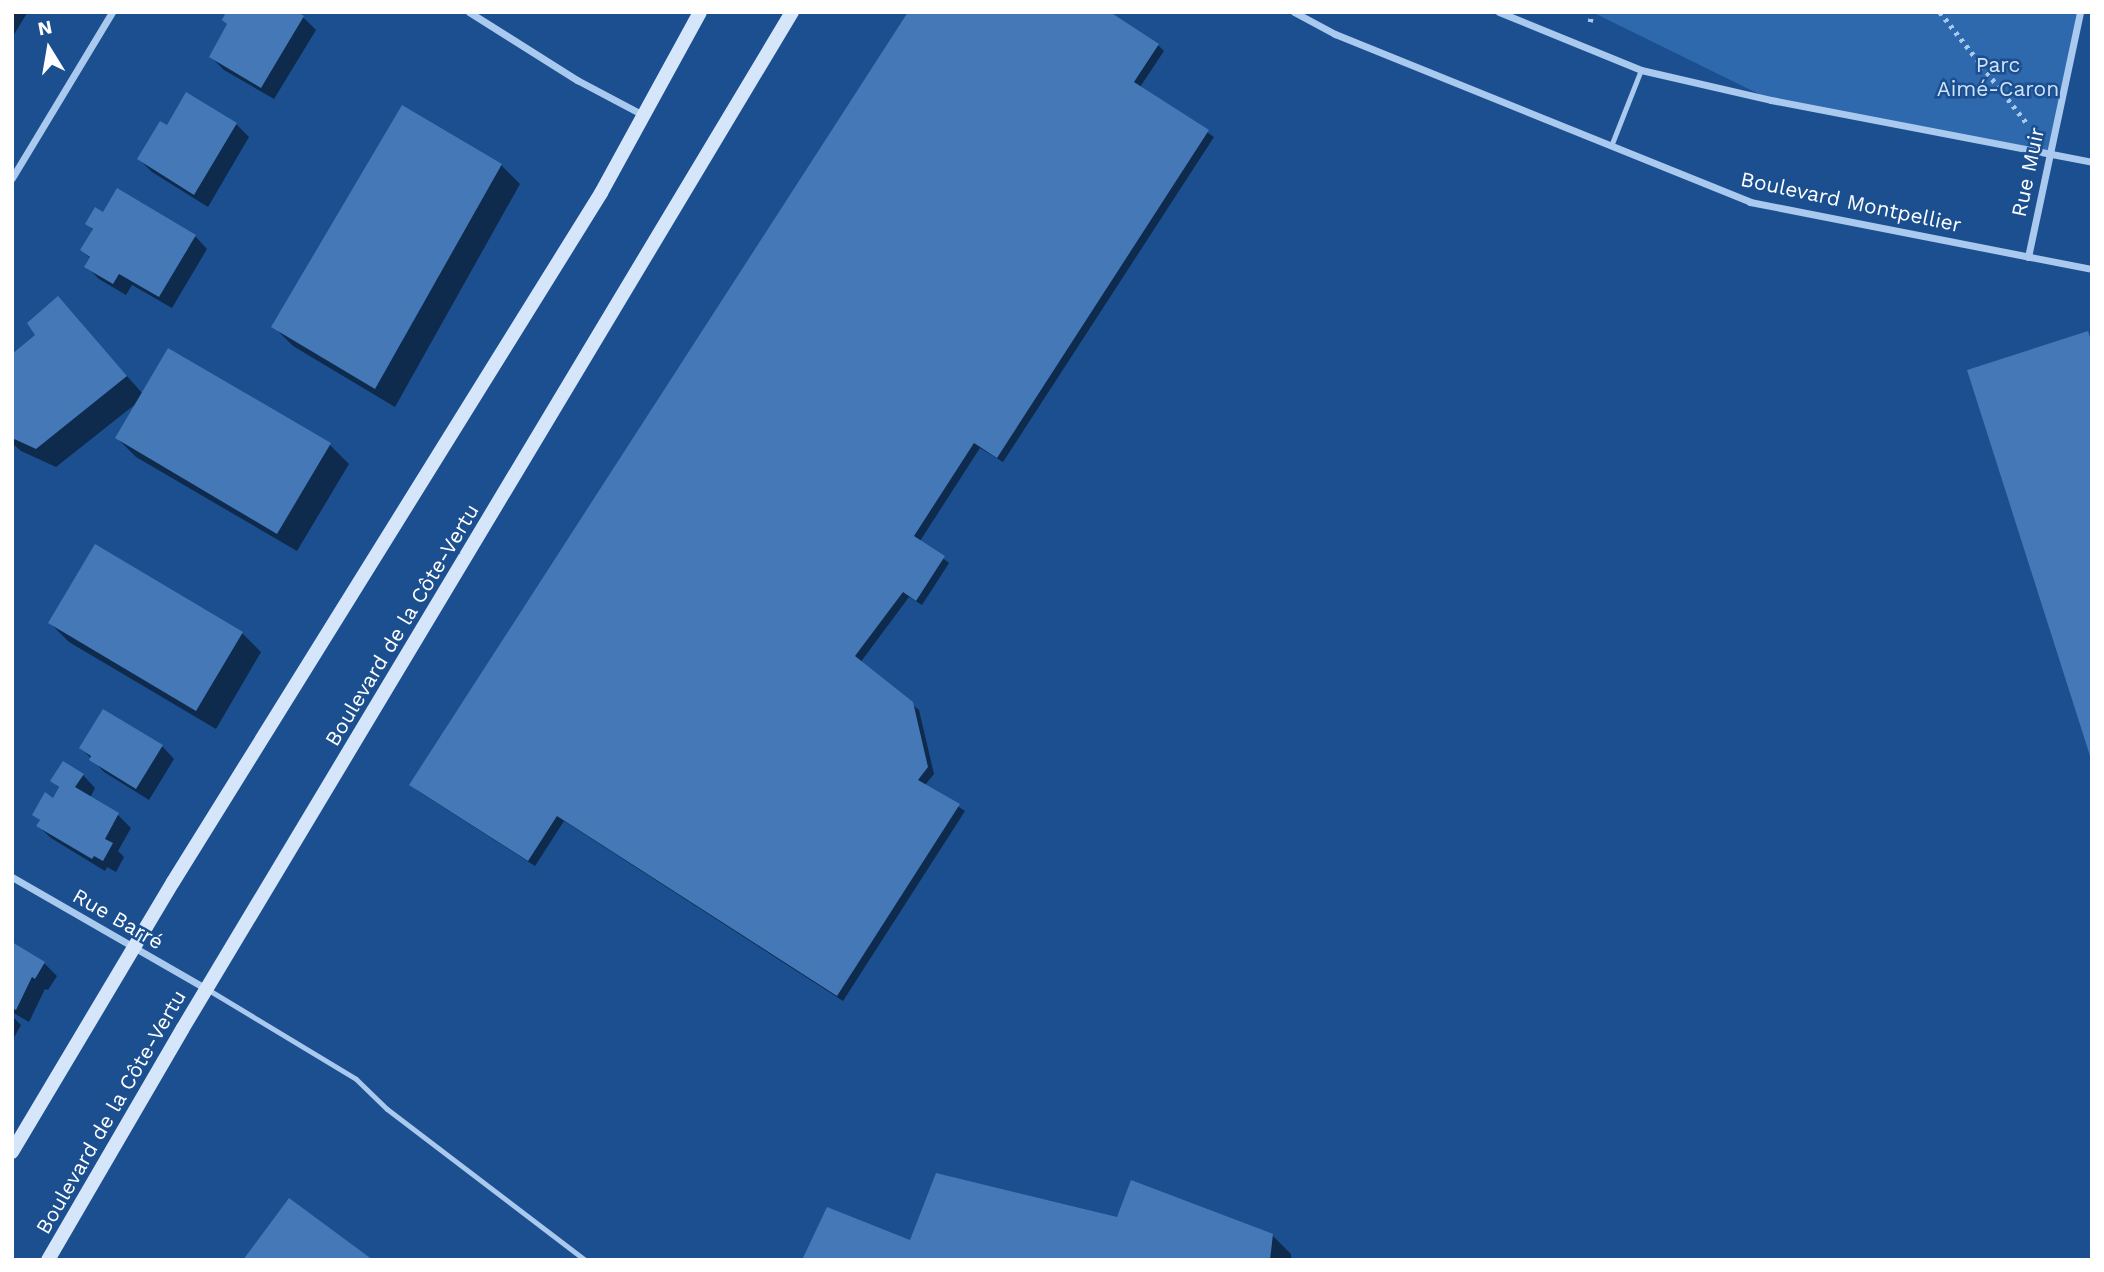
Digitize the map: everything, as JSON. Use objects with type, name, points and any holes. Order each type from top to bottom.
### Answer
[{"type":"main road","points":[[12,1152],[214,816],[560,262],[646,116],[700,12]]},
{"type":"main road","name":"Boulevard de la Côte-Vertu","points":[[48,1260],[206,989],[792,12]]},
{"type":"street","points":[[12,178],[112,12]]},
{"type":"street","points":[[470,12],[577,80],[646,116]]},
{"type":"street","name":"Boulevard Montpellier","points":[[1294,12],[1335,34],[1750,202],[2092,268]]},
{"type":"street","points":[[1499,12],[1641,70],[1771,100],[2092,162]]},
{"type":"street","name":"Rue Muir","points":[[2028,257],[2080,12]]},
{"type":"street","name":"Rue Barré","points":[[12,877],[134,950],[206,989]]},
{"type":"lane","points":[[1611,146],[1641,70]]},
{"type":"lane","points":[[206,989],[356,1079],[387,1109],[585,1260]]},
{"type":"path","points":[[1590,23],[1592,12]]},
{"type":"path","points":[[1940,12],[2051,153]]},
{"type":"green space","name":"Parc Aimé-Caron","points":[[1592,12],[2080,12],[2051,153],[1771,100]]},
{"type":"building","points":[[226,12],[298,12],[304,16],[261,88],[209,57],[227,24],[222,20]]},
{"type":"building","points":[[908,12],[1110,12],[1159,44],[1134,82],[1209,130],[997,458],[974,443],[914,536],[945,556],[916,601],[903,592],[855,656],[913,702],[928,767],[918,780],[960,804],[837,996],[557,816],[528,861],[409,785]]},
{"type":"building","points":[[186,92],[237,123],[194,195],[137,159],[160,121],[167,125]]},
{"type":"building","points":[[402,105],[502,164],[375,389],[271,327]]},
{"type":"building","points":[[117,188],[196,235],[159,297],[119,274],[113,284],[84,267],[90,257],[80,250],[93,229],[85,224],[95,207],[103,212]]},
{"type":"building","points":[[58,296],[127,376],[36,449],[12,438],[12,354],[35,335],[27,323]]},
{"type":"building","points":[[2088,331],[2092,343],[2091,759],[1967,370]]},
{"type":"building","points":[[168,348],[331,443],[277,534],[115,438]]},
{"type":"building","points":[[95,544],[243,632],[196,711],[48,623]]},
{"type":"building","points":[[103,709],[163,745],[136,789],[89,760],[91,756],[79,748]]},
{"type":"building","points":[[63,761],[84,774],[75,787],[119,813],[105,839],[113,843],[103,861],[94,856],[92,859],[36,826],[40,820],[32,815],[45,792],[53,798],[59,787],[50,781]]},
{"type":"building","points":[[12,942],[45,962],[35,979],[32,977],[16,1010],[12,1008]]},
{"type":"building","points":[[936,1173],[1117,1217],[1131,1180],[1273,1234],[1270,1260],[802,1260],[827,1207],[910,1240]]},
{"type":"building","points":[[289,1198],[373,1260],[243,1260]]}]
